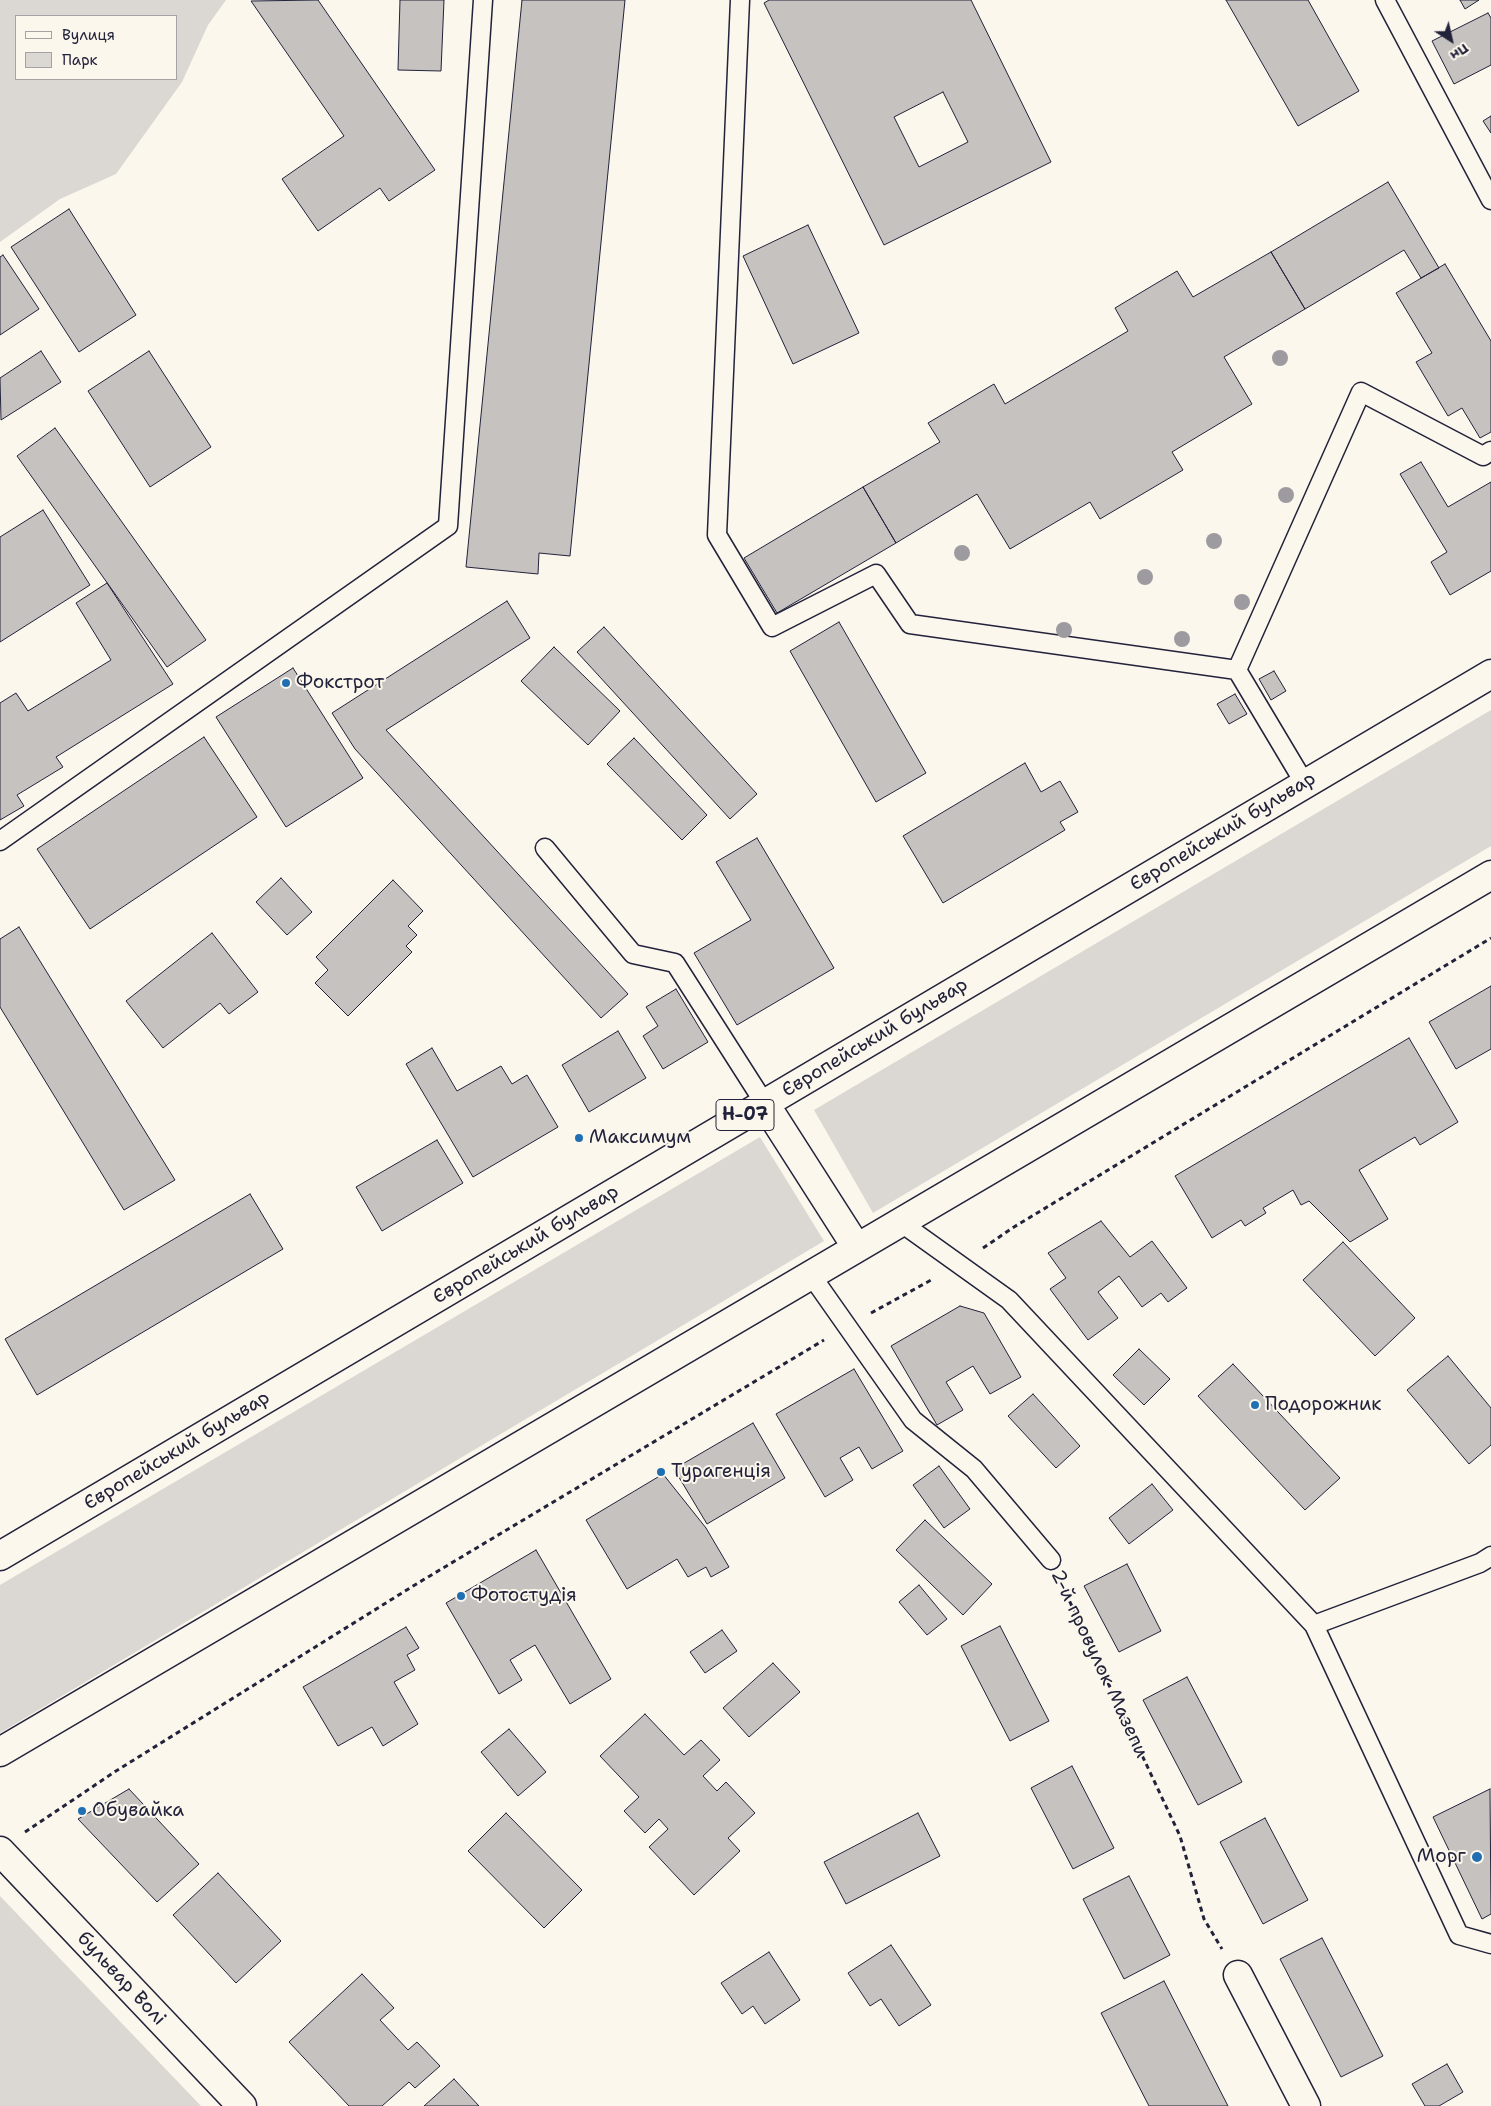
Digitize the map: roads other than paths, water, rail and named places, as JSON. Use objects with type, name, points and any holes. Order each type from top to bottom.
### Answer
[{"type":"main road","name":"Європейський бульвар","points":[[0,1556],[1491,674]]},
{"type":"main road","points":[[0,1752],[1491,875]]},
{"type":"main road","points":[[765,1104],[857,1248]]},
{"type":"main road","name":"бульвар Волі","points":[[0,1851],[242,2106]]},
{"type":"main road","points":[[1238,1975],[1306,2106]]},
{"type":"lane","points":[[0,841],[448,526],[483,0]]},
{"type":"lane","points":[[740,0],[717,534],[772,627],[876,574],[910,624],[1237,670]]},
{"type":"lane","points":[[1385,0],[1491,200]]},
{"type":"lane","points":[[1237,670],[1361,392],[1483,456],[1491,451]]},
{"type":"lane","points":[[1237,670],[1305,784]]},
{"type":"lane","points":[[545,848],[633,954],[675,963],[765,1104]]},
{"type":"lane","points":[[900,1222],[1010,1300],[1314,1625],[1459,1935],[1491,1944]]},
{"type":"lane","name":"2-й провулок Мазепи","points":[[811,1275],[914,1420],[974,1469],[1050,1560]]},
{"type":"lane","points":[[1314,1625],[1480,1563],[1491,1556]]},
{"type":"place","name":"Фокстрот","points":[[286,683]]},
{"type":"place","name":"Максимум","points":[[579,1138]]},
{"type":"place","name":"Подорожник","points":[[1255,1405]]},
{"type":"place","name":"Турагенція","points":[[661,1472]]},
{"type":"place","name":"Фотостудія","points":[[461,1596]]},
{"type":"place","name":"Обувайка","points":[[82,1811]]},
{"type":"place","name":"Морг","points":[[1477,1857]]}]
